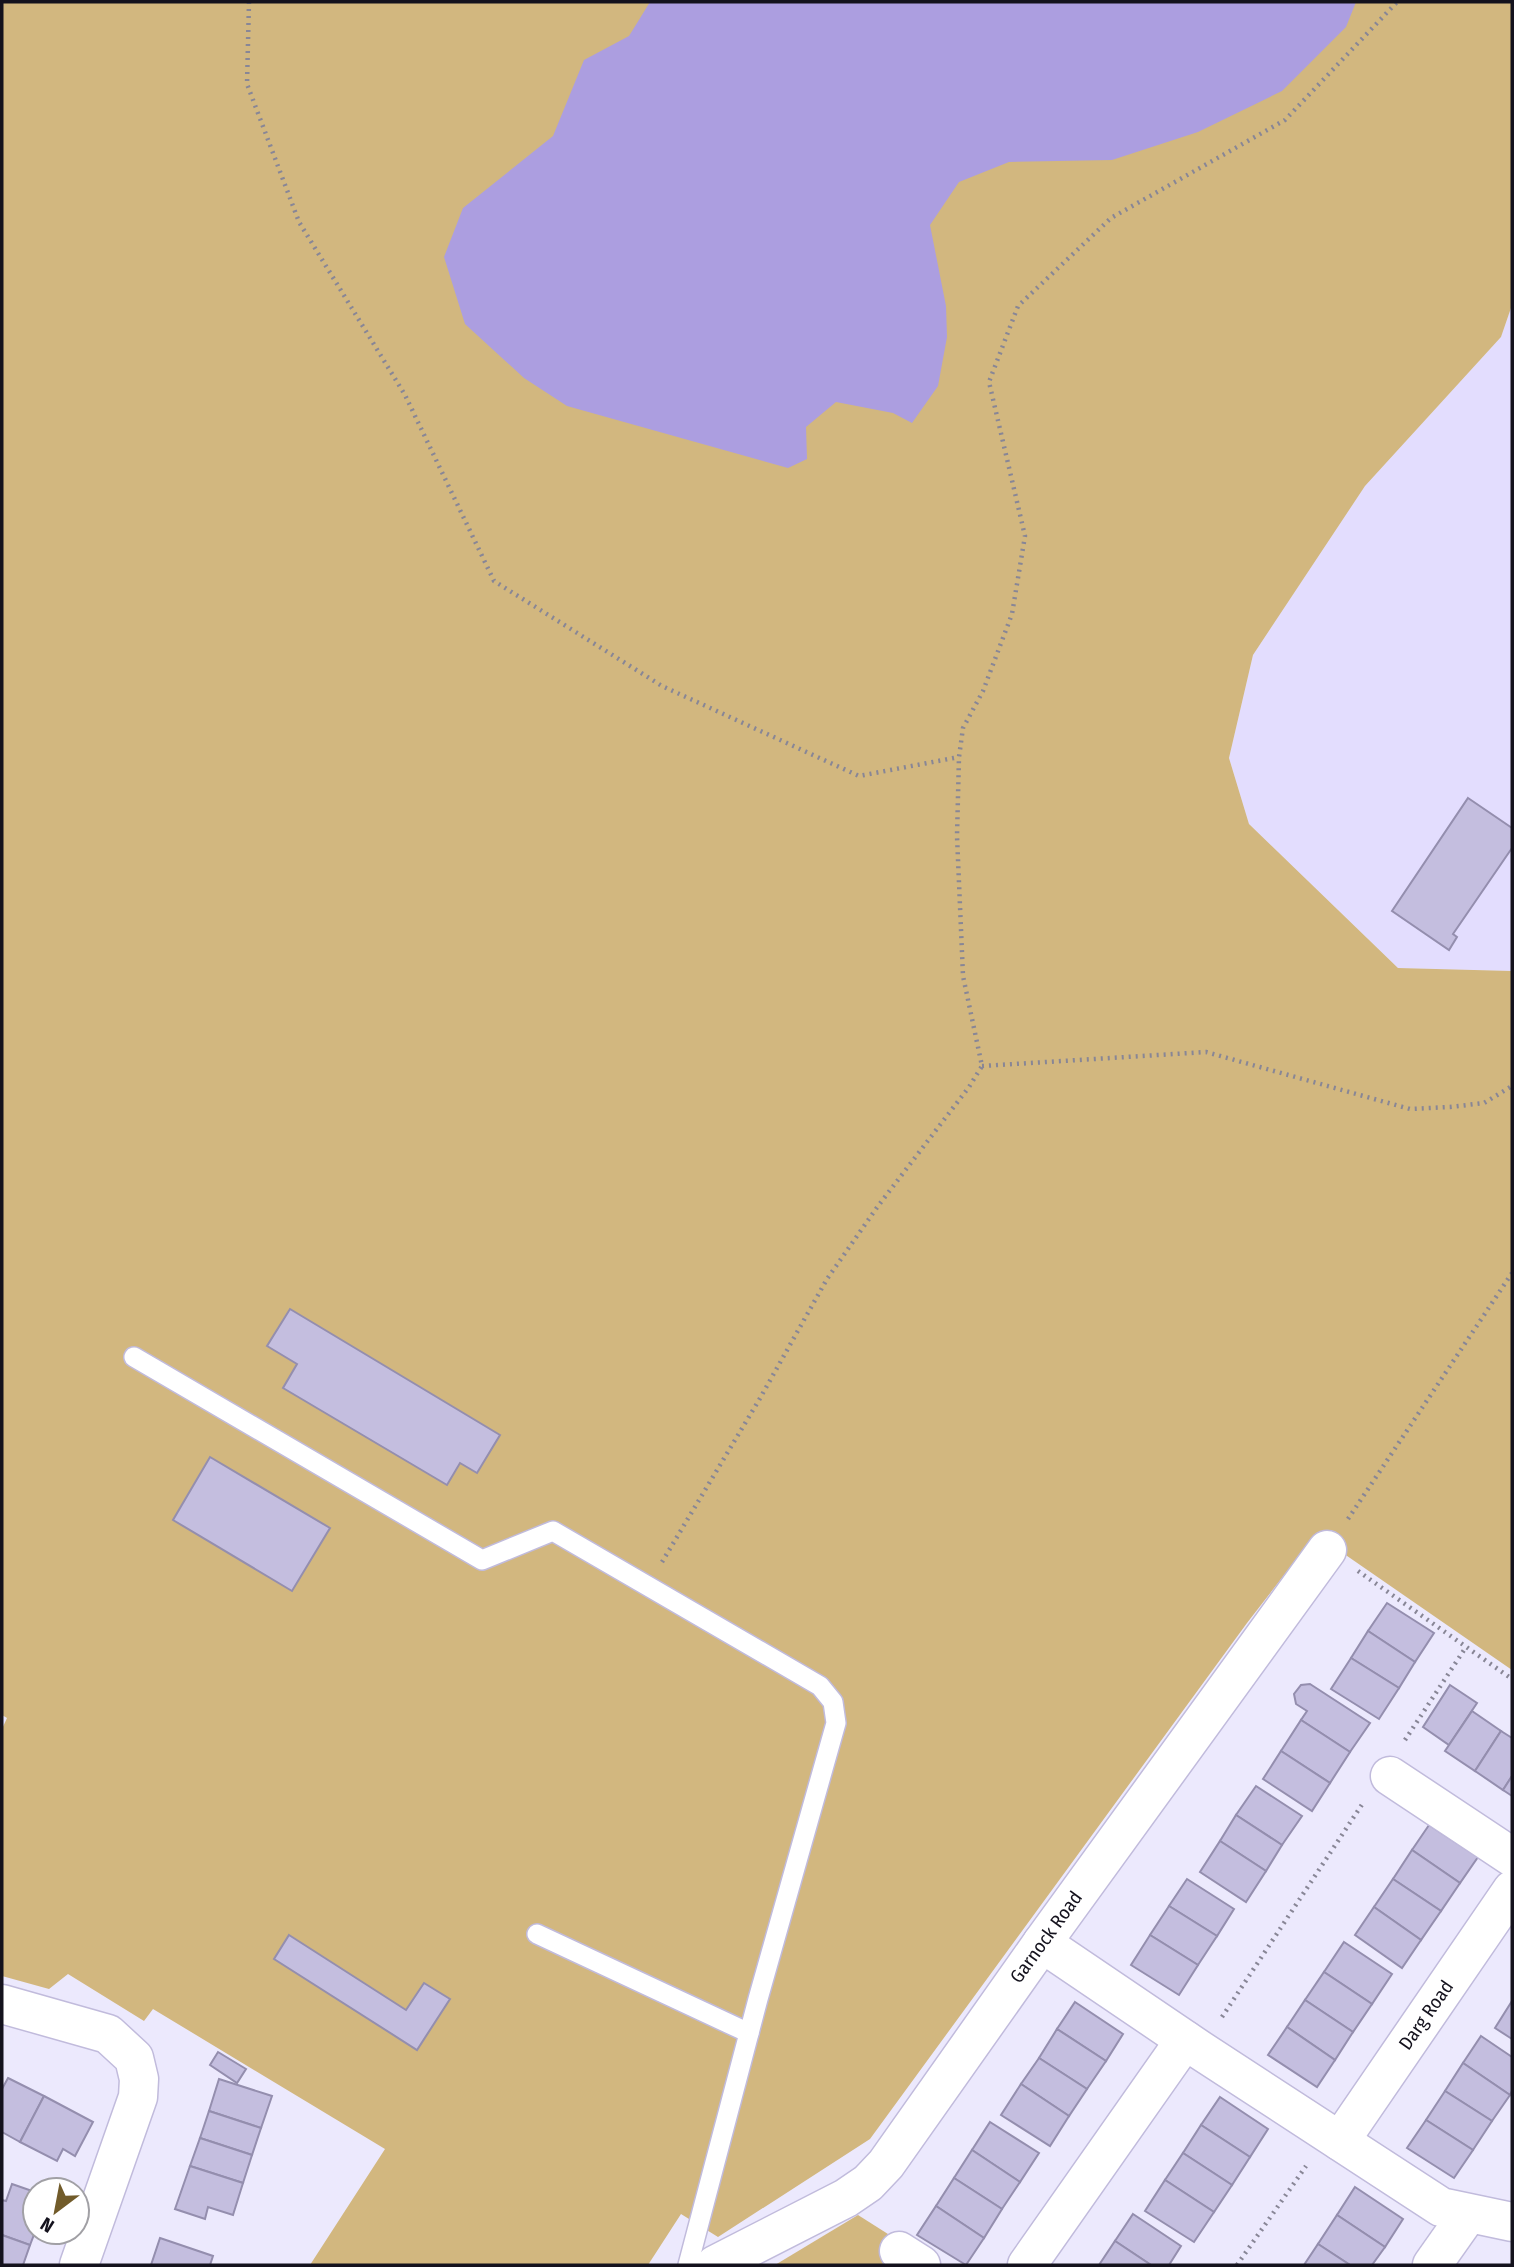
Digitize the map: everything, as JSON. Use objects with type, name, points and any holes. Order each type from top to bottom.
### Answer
[{"type":"street","name":"Garnock Road","points":[[715,2265],[846,2198],[868,2183],[886,2164],[1042,1943],[1327,1550]]},
{"type":"street","points":[[1385,1774],[1512,1857]]},
{"type":"street","name":"Darg Road","points":[[1334,2137],[1512,1890]]},
{"type":"street","points":[[1042,1943],[1441,2207],[1512,2222]]},
{"type":"street","points":[[2,2004],[108,2034],[134,2058],[139,2079],[138,2097],[79,2265]]},
{"type":"street","points":[[1027,2265],[1193,2045]]},
{"type":"street","points":[[1432,2265],[1468,2214]]},
{"type":"lane","points":[[134,1357],[482,1560],[553,1531],[820,1686],[833,1702],[836,1723],[749,2033],[688,2265]]},
{"type":"lane","points":[[537,1934],[749,2033]]},
{"type":"path","points":[[250,2],[247,84],[299,222],[405,395],[494,581],[662,686],[859,776],[959,757]]},
{"type":"path","points":[[648,1585],[827,1279],[982,1066],[963,976],[957,836],[959,757],[963,728],[983,691],[1012,614],[1025,536],[989,382],[1018,306],[1111,218],[1285,120],[1396,2]]},
{"type":"path","points":[[982,1066],[1206,1052],[1410,1109],[1484,1103],[1512,1086]]},
{"type":"path","points":[[1512,1273],[1327,1550],[1512,1679]]},
{"type":"path","points":[[1193,2045],[1385,1774],[1466,1647]]},
{"type":"path","points":[[1237,2265],[1334,2137]]},
{"type":"shaded area","points":[[2,2],[1512,2],[1512,305],[1501,337],[1365,486],[1253,655],[1229,758],[1249,824],[1398,968],[1512,971],[1512,1670],[1324,1540],[1306,1547],[1247,1623],[870,2139],[718,2237],[681,2214],[648,2265],[310,2265],[385,2149],[153,2009],[144,2021],[68,1974],[49,1989],[2,1976],[2,1729],[7,1718],[2,1715]]},
{"type":"shaded area","points":[[650,2],[1356,2],[1346,27],[1282,91],[1198,132],[1112,160],[1009,162],[959,182],[930,225],[946,306],[947,337],[938,386],[912,423],[893,413],[836,402],[806,427],[807,459],[788,468],[567,406],[524,378],[465,324],[444,257],[463,208],[553,136],[584,60],[629,36]]},
{"type":"shaded area","points":[[1512,305],[1512,971],[1398,968],[1249,824],[1229,758],[1253,655],[1365,486],[1501,337]]},
{"type":"shaded area","points":[[858,2215],[899,2241],[882,2265],[775,2265]]},
{"type":"building","points":[[1468,798],[1512,828],[1512,848],[1453,934],[1457,937],[1449,950],[1392,911]]},
{"type":"building","points":[[290,1309],[500,1435],[477,1473],[460,1463],[447,1485],[283,1388],[297,1364],[267,1346]]},
{"type":"building","points":[[210,1457],[330,1528],[292,1591],[173,1520]]},
{"type":"building","points":[[1387,1603],[1434,1633],[1415,1662],[1368,1631]]},
{"type":"building","points":[[1368,1631],[1415,1662],[1399,1688],[1351,1658]]},
{"type":"building","points":[[1351,1658],[1399,1688],[1379,1719],[1331,1689]]},
{"type":"building","points":[[1310,1684],[1370,1723],[1350,1752],[1301,1720],[1307,1711],[1296,1704],[1294,1694],[1301,1685]]},
{"type":"building","points":[[1450,1685],[1477,1703],[1449,1745],[1423,1727]]},
{"type":"building","points":[[1472,1711],[1501,1731],[1475,1771],[1445,1751]]},
{"type":"building","points":[[1301,1720],[1350,1752],[1330,1783],[1281,1751]]},
{"type":"building","points":[[1501,1731],[1512,1738],[1512,1776],[1503,1790],[1475,1771]]},
{"type":"building","points":[[1281,1751],[1330,1783],[1312,1811],[1263,1779]]},
{"type":"building","points":[[1512,1776],[1512,1796],[1503,1790]]},
{"type":"building","points":[[1256,1786],[1302,1816],[1282,1845],[1236,1815]]},
{"type":"building","points":[[1236,1815],[1282,1845],[1266,1871],[1220,1841]]},
{"type":"building","points":[[1429,1825],[1478,1857],[1460,1883],[1412,1850]]},
{"type":"building","points":[[1220,1841],[1266,1871],[1246,1902],[1200,1872]]},
{"type":"building","points":[[1412,1850],[1460,1883],[1441,1911],[1393,1879]]},
{"type":"building","points":[[1187,1879],[1234,1909],[1217,1936],[1169,1906]]},
{"type":"building","points":[[1393,1879],[1441,1911],[1421,1940],[1374,1907]]},
{"type":"building","points":[[1169,1906],[1217,1936],[1198,1965],[1150,1935]]},
{"type":"building","points":[[1374,1907],[1421,1940],[1402,1968],[1355,1935]]},
{"type":"building","points":[[289,1935],[406,2010],[424,1983],[450,1999],[417,2050],[274,1959]]},
{"type":"building","points":[[1150,1935],[1198,1965],[1179,1995],[1131,1965]]},
{"type":"building","points":[[1344,1942],[1392,1974],[1372,2004],[1324,1972]]},
{"type":"building","points":[[1324,1972],[1372,2004],[1353,2032],[1305,2000]]},
{"type":"building","points":[[1305,2000],[1353,2032],[1335,2060],[1287,2027]]},
{"type":"building","points":[[1512,2001],[1512,2039],[1495,2028]]},
{"type":"building","points":[[1075,2002],[1123,2034],[1106,2061],[1057,2029]]},
{"type":"building","points":[[1287,2027],[1335,2060],[1317,2087],[1268,2055]]},
{"type":"building","points":[[1057,2029],[1106,2061],[1087,2089],[1039,2058]]},
{"type":"building","points":[[1481,2036],[1512,2057],[1510,2095],[1463,2063]]},
{"type":"building","points":[[218,2052],[246,2069],[237,2083],[210,2065]]},
{"type":"building","points":[[1039,2058],[1087,2089],[1069,2116],[1021,2084]]},
{"type":"building","points":[[1463,2063],[1510,2095],[1492,2121],[1445,2091]]},
{"type":"building","points":[[8,2078],[44,2096],[20,2142],[2,2132],[2,2089]]},
{"type":"building","points":[[219,2079],[272,2096],[261,2128],[209,2111]]},
{"type":"building","points":[[1021,2084],[1069,2116],[1050,2146],[1001,2115]]},
{"type":"building","points":[[1445,2091],[1492,2121],[1473,2150],[1426,2120]]},
{"type":"building","points":[[44,2096],[93,2122],[75,2156],[63,2149],[57,2161],[20,2142]]},
{"type":"building","points":[[1220,2097],[1268,2129],[1250,2157],[1201,2125]]},
{"type":"building","points":[[209,2111],[261,2128],[252,2155],[200,2138]]},
{"type":"building","points":[[1426,2120],[1473,2150],[1454,2178],[1407,2148]]},
{"type":"building","points":[[990,2122],[1039,2153],[1020,2182],[972,2150]]},
{"type":"building","points":[[1201,2125],[1250,2157],[1232,2185],[1183,2153]]},
{"type":"building","points":[[200,2138],[252,2155],[243,2183],[190,2166]]},
{"type":"building","points":[[972,2150],[1020,2182],[1002,2209],[954,2178]]},
{"type":"building","points":[[1183,2153],[1232,2185],[1214,2212],[1165,2180]]},
{"type":"building","points":[[190,2166],[243,2183],[233,2215],[208,2207],[205,2219],[175,2209]]},
{"type":"building","points":[[954,2178],[1002,2209],[984,2238],[936,2206]]},
{"type":"building","points":[[1165,2180],[1214,2212],[1194,2242],[1145,2211]]},
{"type":"building","points":[[12,2184],[21,2187],[21,2242],[2,2235],[2,2200],[6,2201]]},
{"type":"building","points":[[1355,2187],[1403,2219],[1385,2247],[1337,2215]]},
{"type":"building","points":[[936,2206],[984,2238],[966,2265],[917,2235]]},
{"type":"building","points":[[1133,2214],[1181,2246],[1169,2265],[1151,2265],[1115,2241]]},
{"type":"building","points":[[1337,2215],[1385,2247],[1372,2265],[1350,2265],[1318,2244]]},
{"type":"building","points":[[2,2235],[21,2242],[21,2246],[30,2246],[23,2265],[2,2265]]},
{"type":"building","points":[[160,2238],[213,2256],[210,2265],[151,2265]]},
{"type":"building","points":[[1115,2241],[1151,2265],[1099,2265]]},
{"type":"building","points":[[1318,2244],[1350,2265],[1304,2265]]}]
